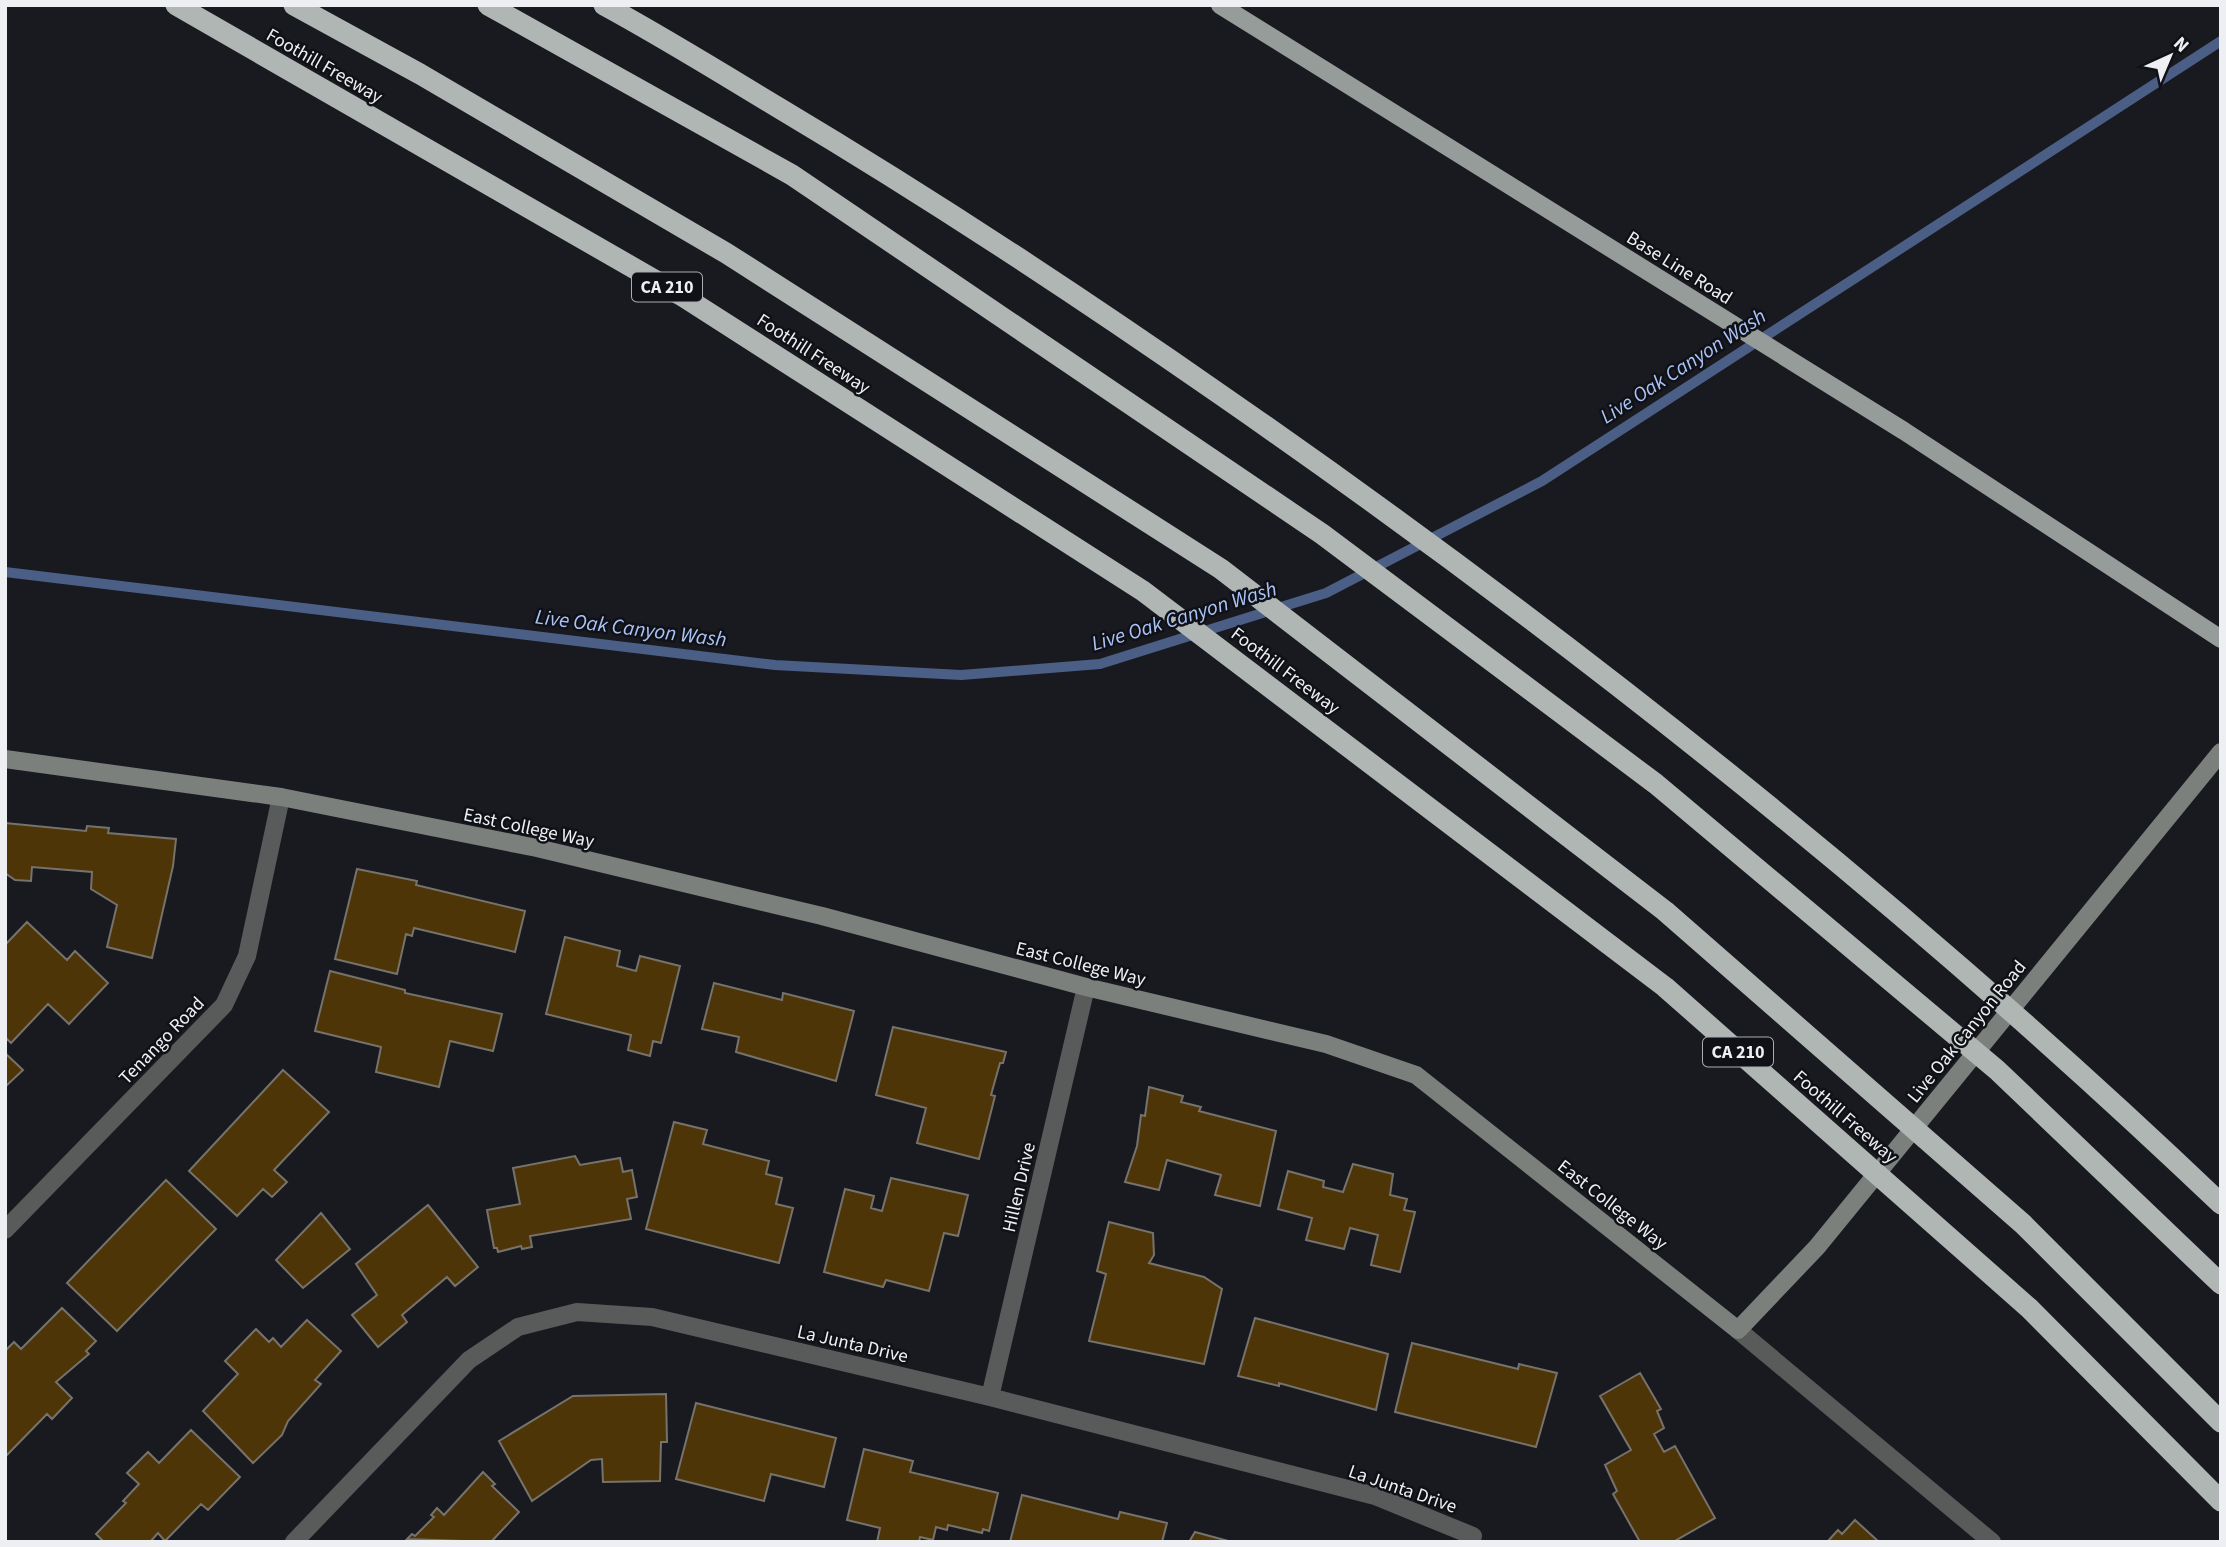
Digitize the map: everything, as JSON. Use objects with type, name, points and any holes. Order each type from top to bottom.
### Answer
[{"type":"highway","name":"Foothill Freeway","points":[[176,5],[684,297],[1143,591],[1665,987],[2029,1308],[2221,1501]]},
{"type":"highway","points":[[294,5],[420,74],[726,253],[1221,569],[1665,911],[2023,1224],[2221,1423]]},
{"type":"highway","points":[[488,5],[792,175],[1322,534],[1656,783],[1997,1070],[2221,1284]]},
{"type":"highway","points":[[604,5],[926,197],[1062,285],[1393,514],[1795,827],[2100,1088],[2221,1204]]},
{"type":"main road","name":"Base Line Road","points":[[1220,5],[1904,431],[2221,639]]},
{"type":"street","name":"Live Oak Canyon Road","points":[[1738,1330],[1817,1247],[2221,752]]},
{"type":"street","name":"East College Way","points":[[5,759],[281,797],[537,848],[822,916],[1086,987],[1326,1044],[1416,1075],[1738,1330],[1992,1542]]},
{"type":"street","name":"Tenango Road","points":[[5,1230],[225,1005],[247,956],[281,797]]},
{"type":"street","name":"Hillen Drive","points":[[990,1397],[1086,987]]},
{"type":"street","name":"La Junta Drive","points":[[294,1542],[469,1360],[518,1327],[577,1312],[652,1317],[990,1397],[1375,1496],[1473,1536]]},
{"type":"building","points":[[5,823],[86,831],[87,826],[109,828],[108,833],[176,839],[173,866],[152,958],[107,947],[117,905],[91,889],[92,872],[32,867],[31,881],[15,880],[5,873]]},
{"type":"building","points":[[357,869],[417,881],[416,885],[525,911],[515,952],[414,928],[412,936],[406,934],[397,974],[335,959]]},
{"type":"building","points":[[27,922],[67,960],[75,951],[108,983],[69,1024],[48,1004],[11,1043],[5,1037],[5,945]]},
{"type":"building","points":[[565,937],[620,951],[617,966],[636,971],[640,956],[680,966],[661,1043],[653,1041],[650,1056],[628,1050],[631,1035],[546,1014]]},
{"type":"building","points":[[330,971],[405,990],[405,993],[502,1014],[493,1051],[450,1041],[439,1087],[376,1072],[381,1047],[315,1031]]},
{"type":"building","points":[[714,983],[782,1000],[783,993],[854,1011],[836,1081],[736,1052],[739,1037],[702,1029]]},
{"type":"building","points":[[893,1027],[1006,1052],[991,1095],[995,1096],[979,1159],[917,1143],[926,1108],[876,1095]]},
{"type":"building","points":[[5,1053],[23,1070],[5,1087]]},
{"type":"building","points":[[283,1070],[329,1112],[274,1170],[287,1182],[272,1197],[263,1189],[237,1216],[189,1171]]},
{"type":"building","points":[[1149,1087],[1183,1096],[1181,1102],[1201,1107],[1199,1111],[1276,1131],[1260,1206],[1215,1195],[1221,1175],[1167,1160],[1159,1190],[1125,1182],[1137,1146],[1141,1115],[1145,1116]]},
{"type":"building","points":[[674,1122],[707,1130],[703,1144],[769,1161],[766,1174],[782,1178],[776,1204],[793,1208],[779,1263],[646,1229]]},
{"type":"building","points":[[575,1156],[580,1165],[620,1158],[623,1172],[632,1170],[637,1197],[627,1199],[631,1219],[530,1236],[532,1247],[522,1249],[521,1246],[498,1252],[497,1248],[494,1248],[487,1210],[520,1204],[513,1168]]},
{"type":"building","points":[[1353,1164],[1393,1174],[1390,1195],[1407,1199],[1404,1210],[1415,1212],[1400,1272],[1371,1265],[1378,1235],[1350,1228],[1344,1249],[1306,1240],[1312,1218],[1278,1209],[1288,1171],[1324,1181],[1323,1187],[1343,1192]]},
{"type":"building","points":[[891,1178],[968,1195],[958,1236],[944,1233],[929,1291],[886,1280],[883,1287],[824,1272],[845,1189],[874,1196],[871,1208],[882,1211]]},
{"type":"building","points":[[166,1180],[216,1229],[117,1331],[67,1283]]},
{"type":"building","points":[[428,1205],[478,1267],[455,1286],[447,1277],[402,1315],[407,1322],[378,1347],[352,1315],[377,1295],[356,1264]]},
{"type":"building","points":[[321,1213],[350,1249],[303,1288],[276,1260]]},
{"type":"building","points":[[1109,1222],[1153,1233],[1154,1255],[1149,1263],[1204,1277],[1222,1289],[1204,1364],[1089,1341],[1106,1274],[1097,1271]]},
{"type":"building","points":[[62,1308],[96,1341],[86,1351],[89,1354],[56,1382],[72,1398],[52,1419],[47,1414],[5,1457],[5,1351],[14,1342],[21,1349]]},
{"type":"building","points":[[1255,1318],[1388,1354],[1376,1410],[1279,1383],[1279,1386],[1238,1376]]},
{"type":"building","points":[[307,1320],[341,1351],[315,1380],[321,1384],[288,1421],[282,1435],[253,1463],[203,1411],[238,1374],[225,1361],[256,1329],[269,1342],[273,1338],[281,1347]]},
{"type":"building","points":[[1412,1343],[1518,1369],[1519,1364],[1557,1373],[1536,1447],[1395,1412]]},
{"type":"building","points":[[1640,1373],[1661,1409],[1657,1411],[1664,1428],[1654,1434],[1664,1452],[1675,1446],[1715,1518],[1673,1542],[1640,1542],[1613,1494],[1617,1491],[1605,1465],[1631,1450],[1600,1396]]},
{"type":"building","points":[[666,1394],[667,1442],[661,1442],[660,1481],[603,1482],[602,1459],[591,1460],[532,1501],[499,1441],[573,1396]]},
{"type":"building","points":[[696,1403],[836,1438],[824,1487],[771,1474],[764,1501],[676,1479]]},
{"type":"building","points":[[191,1430],[240,1477],[208,1510],[201,1504],[165,1541],[158,1533],[150,1542],[104,1542],[96,1534],[126,1503],[123,1501],[139,1484],[127,1473],[148,1452],[159,1463]]},
{"type":"building","points":[[864,1449],[913,1461],[910,1472],[998,1493],[989,1531],[983,1529],[982,1533],[948,1525],[947,1530],[936,1527],[933,1540],[920,1537],[919,1542],[877,1542],[880,1528],[847,1520]]},
{"type":"building","points":[[483,1472],[495,1484],[492,1486],[519,1512],[491,1542],[407,1539],[412,1534],[415,1536],[434,1517],[431,1515],[437,1508],[444,1515]]},
{"type":"building","points":[[1022,1495],[1118,1519],[1120,1512],[1167,1523],[1162,1542],[1010,1542]]},
{"type":"building","points":[[1855,1520],[1879,1542],[1827,1542],[1838,1530],[1842,1534]]},
{"type":"building","points":[[1195,1532],[1232,1542],[1189,1542]]},
{"type":"waterway","name":"Live Oak Canyon Wash","points":[[5,572],[775,665],[961,675],[1100,664],[1326,593],[1542,481],[2221,41]]}]
